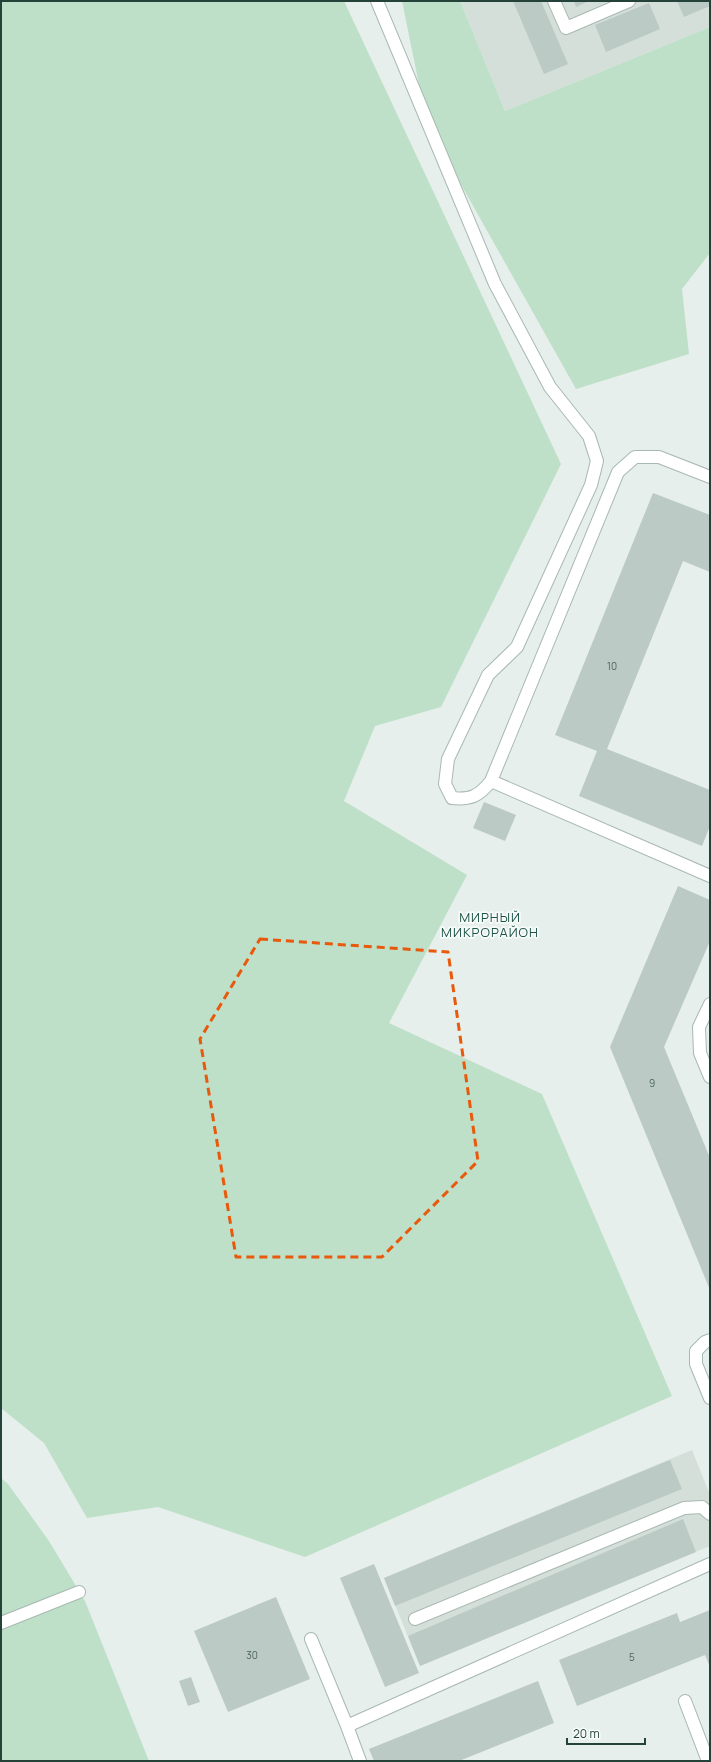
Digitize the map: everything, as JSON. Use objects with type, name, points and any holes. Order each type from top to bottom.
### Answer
[{"type":"lane","points":[[377,1],[495,284],[550,387],[589,436],[597,461],[591,485],[517,647],[488,675],[448,759],[444,784],[452,798],[467,800],[484,791],[491,781],[618,472],[635,457],[659,457],[710,477]]},
{"type":"lane","points":[[554,1],[566,28],[629,1]]},
{"type":"lane","points":[[491,781],[710,876]]},
{"type":"lane","points":[[710,1004],[699,1027],[700,1054],[710,1077]]},
{"type":"lane","points":[[710,1340],[705,1342],[696,1351],[696,1364],[710,1398]]},
{"type":"lane","points":[[415,1619],[684,1508],[702,1507],[710,1514]]},
{"type":"lane","points":[[346,1726],[710,1564]]},
{"type":"lane","points":[[1,1623],[79,1592]]},
{"type":"lane","points":[[312,1639],[360,1761]]},
{"type":"lane","points":[[685,1701],[708,1761]]},
{"type":"highlighted area","points":[[260,939],[448,952],[478,1161],[382,1257],[236,1257],[200,1039]]},
{"type":"shaded area","points":[[460,1],[710,1],[710,27],[505,111]]},
{"type":"shaded area","points":[[692,1450],[710,1495],[710,1546],[420,1666],[384,1578]]},
{"type":"green space","points":[[1,1],[344,1],[561,464],[441,707],[375,726],[344,801],[467,875],[389,1023],[542,1094],[672,1396],[305,1557],[158,1507],[87,1518],[44,1443],[1,1408]]},
{"type":"green space","points":[[402,1],[460,1],[505,111],[710,27],[710,253],[682,289],[689,354],[576,389],[427,124]]},
{"type":"green space","points":[[1,1478],[8,1484],[49,1541],[85,1601],[149,1761],[1,1761]]},
{"type":"building","points":[[513,1],[541,1],[568,64],[544,74]]},
{"type":"building","points":[[574,1],[589,1],[576,7]]},
{"type":"building","points":[[677,1],[710,1],[710,6],[684,17]]},
{"type":"building","points":[[649,3],[660,29],[606,52],[595,25]]},
{"type":"building","points":[[653,493],[710,515],[710,572],[683,561],[607,749],[710,790],[710,826],[702,846],[579,796],[597,751],[555,735]]},
{"type":"building","points":[[484,802],[516,815],[505,841],[473,828]]},
{"type":"building","points":[[678,886],[710,900],[710,941],[664,1047],[710,1158],[710,1290],[610,1047]]},
{"type":"building","points":[[670,1460],[682,1489],[395,1606],[384,1578]]},
{"type":"building","points":[[683,1519],[696,1552],[420,1666],[408,1636]]},
{"type":"building","points":[[374,1564],[419,1673],[385,1687],[340,1578]]},
{"type":"building","points":[[276,1597],[310,1679],[228,1712],[194,1631]]},
{"type":"building","points":[[710,1610],[710,1667],[705,1655],[577,1706],[559,1660],[677,1613],[680,1622]]},
{"type":"building","points":[[191,1677],[200,1702],[188,1706],[179,1681]]},
{"type":"building","points":[[538,1681],[554,1723],[459,1761],[374,1761],[369,1749]]},
{"type":"district","name":"МИРНЫЙ МИКРОРАЙОН","points":[[490,924]]}]
